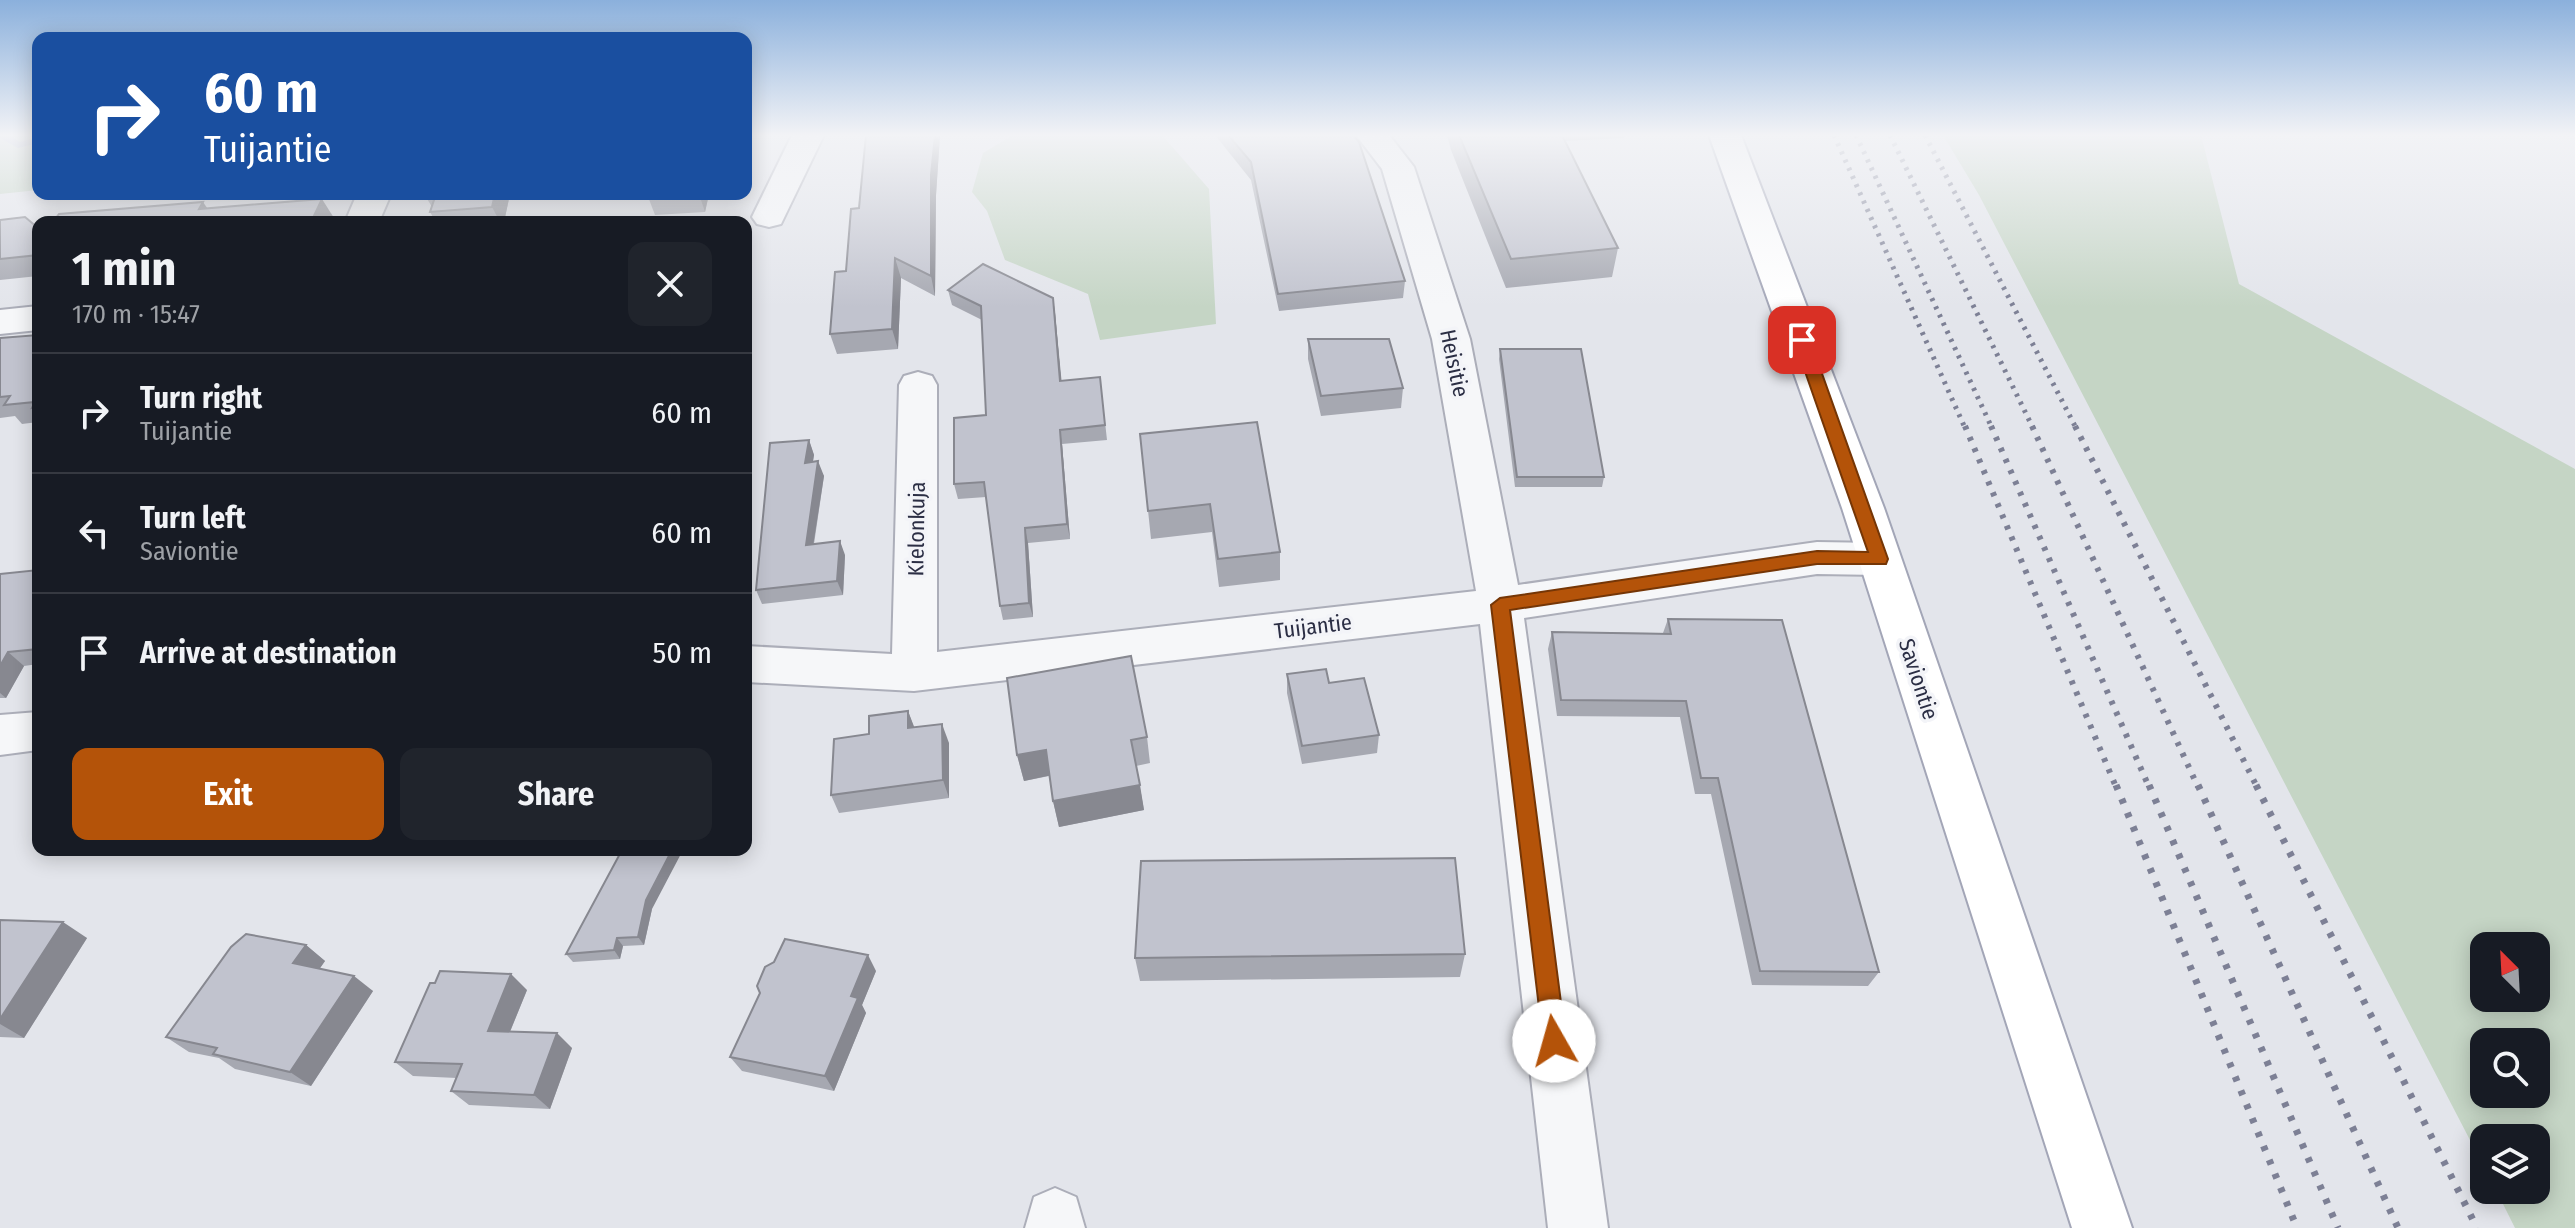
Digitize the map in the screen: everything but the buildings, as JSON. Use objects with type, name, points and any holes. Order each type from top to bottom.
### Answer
[{"type":"main road","name":"Saviontie","points":[[1746,192],[1879,559],[2102,1228]]},
{"type":"street","points":[[769,217],[781,192]]},
{"type":"street","name":"Heisitie","points":[[1406,192],[1451,339],[1500,605],[1578,1228]]},
{"type":"street","points":[[0,322],[32,319]]},
{"type":"street","name":"Kielonkuja","points":[[914,673],[918,385]]},
{"type":"street","name":"Tuijantie","points":[[752,664],[914,673],[1500,605],[1817,558],[1879,559]]},
{"type":"street","points":[[0,735],[32,732]]},
{"type":"green space","points":[[972,192],[1209,192],[1216,324],[1100,340],[1088,294],[1005,260],[987,211]]},
{"type":"green space","points":[[1977,192],[2216,192],[2239,284],[2575,469],[2575,1228],[2515,1228],[2503,1204],[2550,1204],[2550,1124],[2470,1124],[2470,1140]]},
{"type":"railway","points":[[1860,192],[1965,428]]},
{"type":"railway","points":[[1883,192],[1992,428]]},
{"type":"railway","points":[[1918,192],[2033,428]]},
{"type":"railway","points":[[1955,192],[2076,428]]},
{"type":"railway","points":[[1965,426],[2116,787]]},
{"type":"railway","points":[[1991,426],[2149,787]]},
{"type":"railway","points":[[2032,426],[2198,787]]},
{"type":"railway","points":[[2075,426],[2257,787]]},
{"type":"railway","points":[[2116,785],[2297,1228]]},
{"type":"railway","points":[[2149,785],[2338,1228]]},
{"type":"railway","points":[[2198,785],[2398,1228]]},
{"type":"railway","points":[[2257,787],[2477,1228]]},
{"type":"route","points":[[1554,1041],[1500,605],[1817,558],[1879,559],[1802,340]]}]
